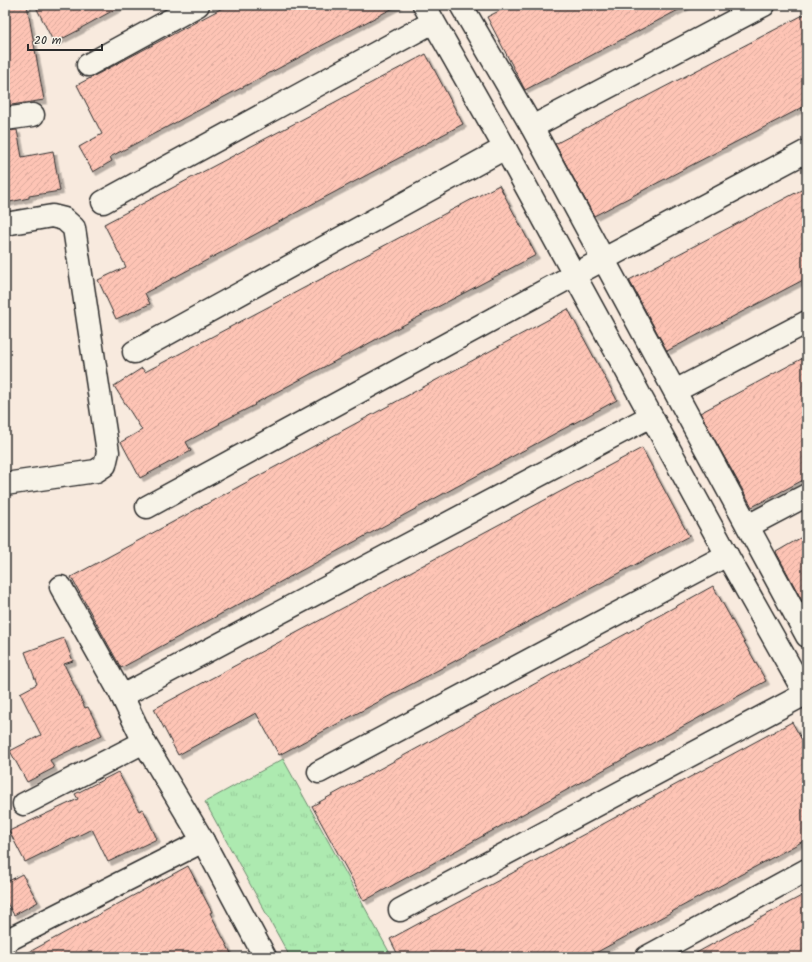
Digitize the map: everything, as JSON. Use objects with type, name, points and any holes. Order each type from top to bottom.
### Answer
[{"type":"street","points":[[88,65],[198,5]]},
{"type":"street","points":[[461,5],[532,127],[807,636]]},
{"type":"street","points":[[532,127],[764,5]]},
{"type":"street","points":[[103,202],[428,13],[505,148],[727,555],[806,695],[400,910]]},
{"type":"street","points":[[5,119],[32,115]]},
{"type":"street","points":[[134,352],[505,148]]},
{"type":"street","points":[[147,507],[574,275],[807,151]]},
{"type":"street","points":[[5,224],[52,216],[64,220],[74,228],[108,452],[104,465],[96,471],[5,484]]},
{"type":"street","points":[[675,391],[807,322]]},
{"type":"street","points":[[122,696],[651,416]]},
{"type":"street","points":[[748,526],[807,495]]},
{"type":"street","points":[[319,772],[727,555]]},
{"type":"street","points":[[61,588],[122,696],[144,742],[203,841],[265,957]]},
{"type":"street","points":[[24,804],[144,742]]},
{"type":"street","points":[[6,941],[203,841]]},
{"type":"street","points":[[647,957],[807,870]]},
{"type":"green space","points":[[283,759],[392,957],[290,957],[205,802]]},
{"type":"building","points":[[5,5],[27,5],[44,100],[5,106]]},
{"type":"building","points":[[35,5],[123,5],[54,43]]},
{"type":"building","points":[[228,5],[399,5],[110,157],[112,161],[93,172],[79,147],[102,134],[77,85]]},
{"type":"building","points":[[511,5],[688,5],[525,90],[487,17]]},
{"type":"building","points":[[807,13],[807,105],[594,216],[555,144]]},
{"type":"building","points":[[426,54],[463,124],[145,293],[150,304],[116,319],[98,280],[126,267],[104,224]]},
{"type":"building","points":[[17,130],[22,157],[53,151],[60,191],[29,196],[29,198],[5,203],[5,131]]},
{"type":"building","points":[[499,185],[536,255],[219,423],[220,424],[186,442],[191,451],[140,478],[121,442],[142,430],[114,386],[142,368],[145,372]]},
{"type":"building","points":[[807,187],[807,278],[667,351],[629,280]]},
{"type":"building","points":[[568,309],[617,400],[121,668],[71,577]]},
{"type":"building","points":[[807,356],[807,478],[752,507],[700,413]]},
{"type":"building","points":[[642,448],[689,536],[279,755],[256,713],[178,755],[154,709]]},
{"type":"building","points":[[807,534],[807,610],[776,552]]},
{"type":"building","points":[[713,586],[766,681],[364,901],[312,806]]},
{"type":"building","points":[[64,638],[73,661],[64,664],[85,708],[88,707],[102,735],[50,760],[54,768],[27,782],[10,751],[41,735],[20,693],[37,684],[25,652]]},
{"type":"building","points":[[792,722],[807,749],[807,839],[588,957],[399,957],[390,939]]},
{"type":"building","points":[[118,772],[139,811],[143,809],[157,839],[108,862],[92,829],[25,862],[9,831],[78,799],[75,794]]},
{"type":"building","points":[[188,866],[233,957],[20,957]]},
{"type":"building","points":[[22,874],[38,902],[14,915],[5,900],[5,883]]},
{"type":"building","points":[[807,893],[807,957],[689,957],[747,925]]}]
